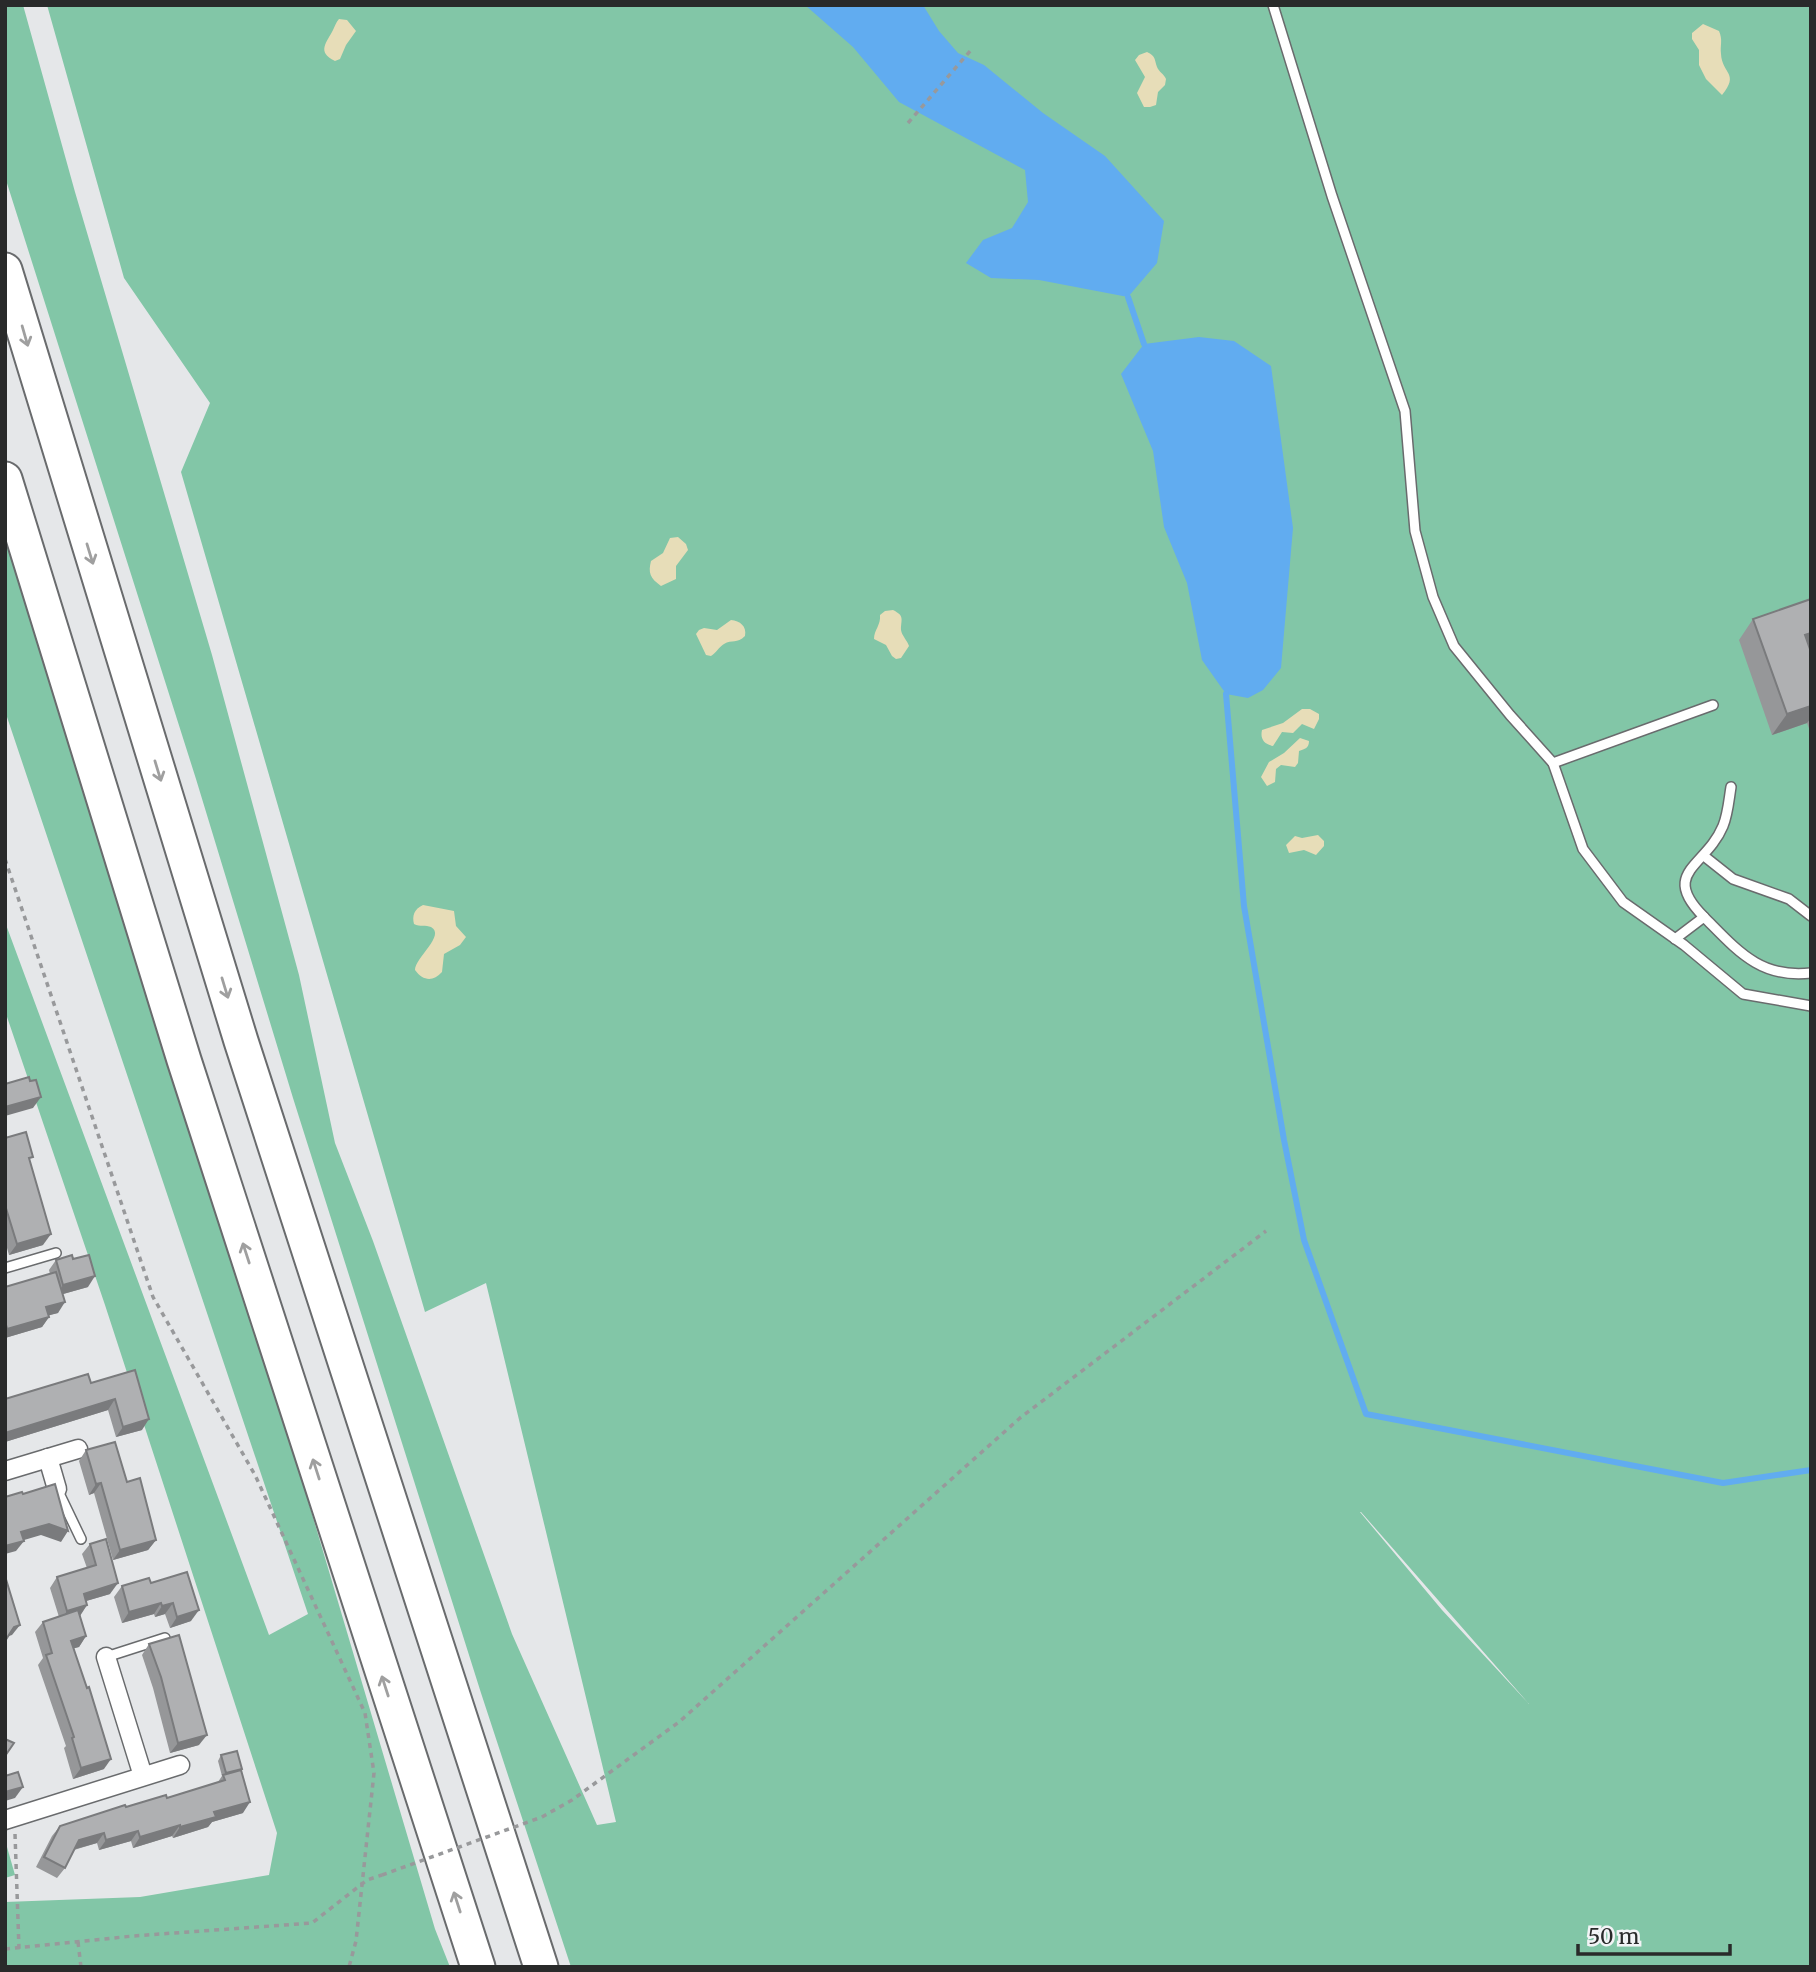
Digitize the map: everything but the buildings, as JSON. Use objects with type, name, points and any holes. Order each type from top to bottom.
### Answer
[{"type":"highway","points":[[5,270],[241,1041],[541,1967]]},
{"type":"highway","points":[[5,479],[184,1060],[478,1967]]},
{"type":"street","points":[[5,1471],[78,1449]]},
{"type":"street","points":[[48,1458],[57,1489]]},
{"type":"street","points":[[106,1657],[143,1776]]},
{"type":"street","points":[[8,1820],[180,1765]]},
{"type":"lane","points":[[1273,5],[1332,196],[1405,411],[1415,531],[1433,597],[1454,646],[1553,763],[1583,849],[1623,902],[1675,939],[1743,994],[1811,1006]]},
{"type":"lane","points":[[1553,763],[1713,705]]},
{"type":"lane","points":[[1731,787],[1723,825],[1704,856],[1689,870],[1683,888],[1689,902],[1734,947],[1762,968],[1794,975],[1811,973]]},
{"type":"lane","points":[[1704,856],[1733,879],[1789,899],[1811,916]]},
{"type":"lane","points":[[1675,939],[1704,917]]},
{"type":"lane","points":[[5,1268],[56,1253]]},
{"type":"lane","points":[[57,1489],[81,1539]]},
{"type":"lane","points":[[106,1657],[165,1638]]},
{"type":"path","points":[[908,123],[971,50]]},
{"type":"path","points":[[5,859],[153,1297],[255,1475],[365,1713],[374,1773],[356,1941],[349,1967]]},
{"type":"path","points":[[5,1950],[312,1923],[367,1880],[542,1817],[572,1800],[679,1722],[1020,1418],[1266,1231]]},
{"type":"path","points":[[8,1820],[16,1837],[19,1949]]},
{"type":"path","points":[[78,1942],[81,1967]]},
{"type":"green space","points":[[5,5],[23,5],[75,192],[212,655],[299,975],[335,1143],[373,1241],[512,1634],[597,1825],[616,1822],[486,1283],[425,1312],[181,472],[210,403],[124,278],[47,5],[1811,5],[1811,1967],[571,1967],[481,1693],[5,177]],"holes":[[[1361,1512],[1529,1704],[1442,1610]]]},
{"type":"green space","points":[[5,531],[261,1342],[435,1929],[450,1967],[5,1967],[5,1902],[140,1897],[269,1875],[277,1833],[105,1305],[5,1011],[5,922],[269,1635],[308,1614],[5,711]]},
{"type":"green space","points":[[5,1840],[15,1875],[5,1878]]},
{"type":"sand","points":[[339,19],[347,20],[356,31],[340,59],[335,61],[329,58],[324,50]]},
{"type":"sand","points":[[1703,24],[1720,34],[1722,61],[1730,78],[1722,95],[1706,79],[1699,65],[1699,50],[1692,39],[1692,33]]},
{"type":"sand","points":[[1147,52],[1153,56],[1166,79],[1165,85],[1158,92],[1156,105],[1144,107],[1137,93],[1145,77],[1135,60]]},
{"type":"sand","points":[[678,537],[688,550],[676,566],[676,579],[661,586],[651,575],[651,561],[663,553],[670,538]]},
{"type":"sand","points":[[893,610],[901,616],[901,630],[909,646],[901,658],[896,659],[886,645],[874,639],[880,615]]},
{"type":"sand","points":[[731,620],[742,625],[745,636],[724,644],[711,656],[706,655],[696,634],[704,628],[717,630]]},
{"type":"sand","points":[[1302,709],[1310,709],[1319,714],[1314,729],[1302,724],[1293,733],[1282,732],[1273,746],[1263,741],[1262,730],[1283,723]]},
{"type":"sand","points":[[1300,738],[1309,743],[1299,751],[1298,763],[1295,767],[1281,765],[1276,769],[1275,782],[1267,786],[1261,777],[1269,762]]},
{"type":"sand","points":[[1318,835],[1324,841],[1324,846],[1316,855],[1304,850],[1289,853],[1286,845],[1295,836],[1302,838]]},
{"type":"sand","points":[[423,905],[454,911],[456,926],[466,937],[460,945],[444,954],[442,972],[432,979],[421,976],[415,970],[435,935],[431,927],[414,924],[414,913]]},
{"type":"water","points":[[805,5],[923,5],[939,31],[958,53],[984,65],[1043,113],[1105,156],[1164,221],[1157,263],[1128,297],[1039,280],[991,278],[966,263],[983,240],[1012,228],[1028,202],[1025,170],[899,102],[853,47]]},
{"type":"water","points":[[1199,337],[1234,341],[1271,366],[1293,528],[1281,668],[1263,690],[1248,698],[1226,694],[1202,660],[1187,583],[1164,527],[1153,451],[1121,374],[1144,344]]},
{"type":"waterway","points":[[1128,297],[1144,344]]},
{"type":"waterway","points":[[1226,694],[1244,906],[1284,1140],[1304,1240],[1366,1414],[1723,1483],[1811,1470]]}]
